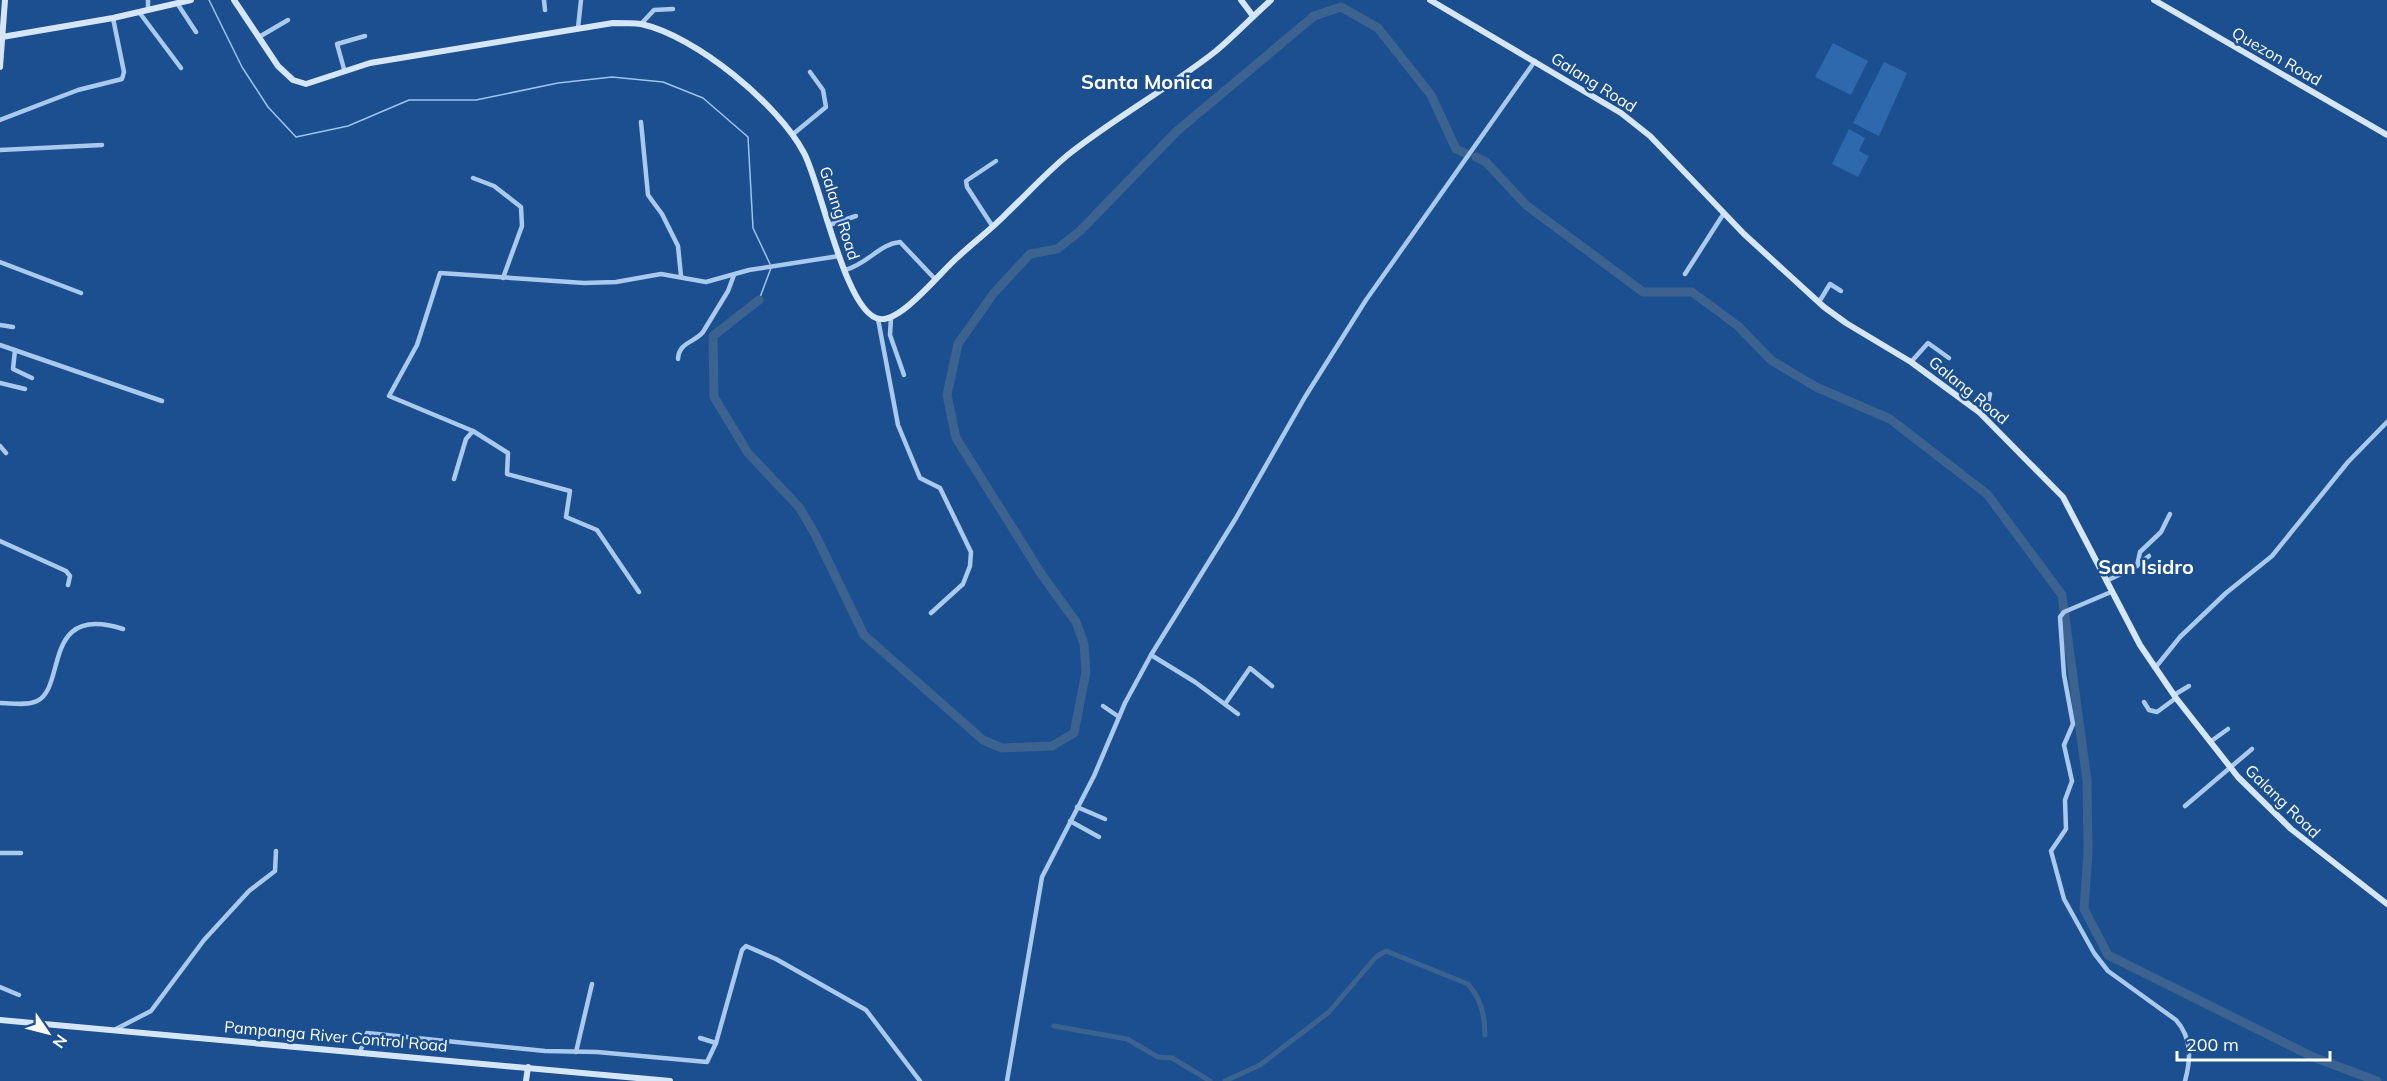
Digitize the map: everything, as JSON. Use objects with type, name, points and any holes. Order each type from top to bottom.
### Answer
[{"type":"street","points":[[0,67],[5,0]]},
{"type":"street","points":[[148,0],[148,10]]},
{"type":"street","name":"Galang Road","points":[[234,0],[278,66],[300,83],[316,82],[344,69],[613,23],[641,24],[678,40],[732,74],[756,93],[792,135],[817,180],[839,256],[860,306],[866,313],[878,320]]},
{"type":"street","points":[[544,0],[545,10]]},
{"type":"street","points":[[578,28],[581,0]]},
{"type":"street","points":[[1241,0],[1253,16]]},
{"type":"street","points":[[931,613],[963,584],[970,566],[971,552],[940,488],[920,478],[898,425],[878,320],[891,318],[993,227],[1046,172],[1092,136],[1214,53],[1271,0]]},
{"type":"street","name":"Galang Road","points":[[1430,0],[1605,103],[1650,136],[1724,213],[1819,302],[1840,319],[1911,362],[1979,412],[2063,497],[2111,592],[2155,669],[2231,769],[2251,792],[2291,829],[2387,904]]},
{"type":"street","name":"Quezon Road","points":[[2154,0],[2387,135]]},
{"type":"street","points":[[2,37],[113,18],[188,1]]},
{"type":"street","points":[[177,3],[196,32]]},
{"type":"street","points":[[641,24],[654,10],[673,9]]},
{"type":"street","points":[[139,12],[181,68]]},
{"type":"street","points":[[0,120],[78,90],[122,79],[124,72],[113,18]]},
{"type":"street","points":[[259,37],[288,20]]},
{"type":"street","points":[[344,69],[336,44],[365,36]]},
{"type":"street","points":[[1007,1081],[1042,877],[1094,776],[1119,717],[1151,655],[1365,300],[1535,62]]},
{"type":"street","points":[[792,135],[823,112],[826,107],[823,90],[810,72]]},
{"type":"street","points":[[641,122],[648,195],[662,214],[678,246],[681,276]]},
{"type":"street","points":[[0,150],[102,144]]},
{"type":"street","points":[[993,227],[967,187],[966,181],[996,161]]},
{"type":"street","points":[[472,178],[494,186],[521,207],[522,226],[503,278]]},
{"type":"street","points":[[1685,274],[1724,213]]},
{"type":"street","points":[[829,225],[856,216]]},
{"type":"street","points":[[845,270],[863,264],[876,251],[900,242],[935,279]]},
{"type":"street","points":[[639,592],[597,530],[566,517],[570,491],[507,474],[508,453],[473,431],[392,399],[389,392],[417,345],[440,273],[584,284],[616,282],[656,274],[681,276],[706,282],[764,268],[839,256]]},
{"type":"street","points":[[0,262],[81,293]]},
{"type":"street","points":[[678,359],[679,352],[687,342],[703,332],[728,291],[734,275]]},
{"type":"street","points":[[1819,302],[1830,284],[1841,291]]},
{"type":"street","points":[[891,318],[890,332],[904,375]]},
{"type":"street","points":[[0,325],[13,327]]},
{"type":"street","points":[[1911,362],[1928,343],[1949,358]]},
{"type":"street","points":[[0,345],[162,401]]},
{"type":"street","points":[[15,350],[14,369],[32,378]]},
{"type":"street","points":[[0,383],[25,389]]},
{"type":"street","points":[[1979,412],[1988,403],[1990,394]]},
{"type":"street","points":[[2155,669],[2180,638],[2226,593],[2272,556],[2348,462],[2387,422]]},
{"type":"street","points":[[454,479],[466,439],[473,431]]},
{"type":"street","points":[[0,446],[6,453]]},
{"type":"street","points":[[2137,566],[2140,552],[2161,532],[2170,514]]},
{"type":"street","points":[[0,541],[66,571],[70,576],[68,585]]},
{"type":"street","points":[[2106,581],[2137,566],[2149,556]]},
{"type":"street","points":[[2111,592],[2064,612],[2060,617],[2073,724],[2064,745],[2072,781],[2065,801],[2066,829],[2053,847],[2051,855],[2064,899],[2094,953],[2114,976],[2183,1027],[2189,1043],[2190,1058],[2185,1081]]},
{"type":"street","points":[[0,703],[30,703],[45,695],[50,686],[58,651],[74,632],[102,624],[123,629]]},
{"type":"street","points":[[1151,655],[1238,714]]},
{"type":"street","points":[[1225,704],[1250,668],[1272,686]]},
{"type":"street","points":[[2144,702],[2149,710],[2157,712],[2189,686]]},
{"type":"street","points":[[1103,706],[1119,717]]},
{"type":"street","points":[[2210,742],[2228,729]]},
{"type":"street","points":[[2185,806],[2252,749]]},
{"type":"street","points":[[1077,807],[1105,819]]},
{"type":"street","points":[[1070,821],[1099,837]]},
{"type":"street","points":[[116,1029],[151,1011],[204,940],[249,891],[274,871],[276,851]]},
{"type":"street","points":[[0,853],[21,853]]},
{"type":"street","points":[[360,1052],[368,1033],[707,1062],[716,1042],[742,950],[746,946],[770,956],[850,999],[871,1015],[920,1081]]},
{"type":"street","points":[[576,1052],[592,984]]},
{"type":"street","points":[[0,987],[19,995]]},
{"type":"street","name":"Pampanga River Control Road","points":[[0,1020],[670,1081]]},
{"type":"street","points":[[700,1038],[716,1042]]},
{"type":"street","points":[[526,1081],[528,1067]]},
{"type":"shaded area","points":[[1833,43],[1868,61],[1851,95],[1815,77]]},
{"type":"shaded area","points":[[1884,62],[1907,73],[1879,136],[1853,123]]},
{"type":"shaded area","points":[[1849,129],[1865,138],[1859,151],[1869,156],[1858,177],[1832,164]]},
{"type":"waterway","points":[[209,0],[242,67],[268,107],[296,137],[348,126],[409,100],[476,100],[558,83],[612,77],[663,82],[703,98],[748,137],[753,228],[770,264]]},
{"type":"waterway","points":[[759,300],[713,336],[714,397],[748,453],[799,507],[815,534],[864,635],[983,740],[1002,748],[1052,746],[1074,733],[1086,672],[1084,644],[1076,622],[1042,575],[956,438],[947,395],[958,344],[993,294],[1030,254],[1057,249],[1080,231],[1177,131],[1314,16],[1341,7],[1378,28],[1431,95],[1456,149],[1467,154]]},
{"type":"waterway","points":[[1476,157],[1486,162],[1526,205],[1643,292],[1692,292],[1738,326],[1771,360],[1816,387],[1890,419],[1987,494],[2062,595],[2087,781],[2088,853],[2084,909],[2108,955],[2313,1057],[2377,1081]]},
{"type":"waterway","points":[[759,300],[771,268]]},
{"type":"waterway","points":[[1225,1081],[1260,1065],[1329,1012],[1376,957],[1386,951],[1468,984],[1481,1008],[1485,1035]]},
{"type":"waterway","points":[[1054,1026],[1127,1039],[1158,1057],[1172,1058],[1210,1081]]},
{"type":"district","name":"Santa Monica","points":[[1147,81]]},
{"type":"district","name":"San Isidro","points":[[2146,566]]}]
